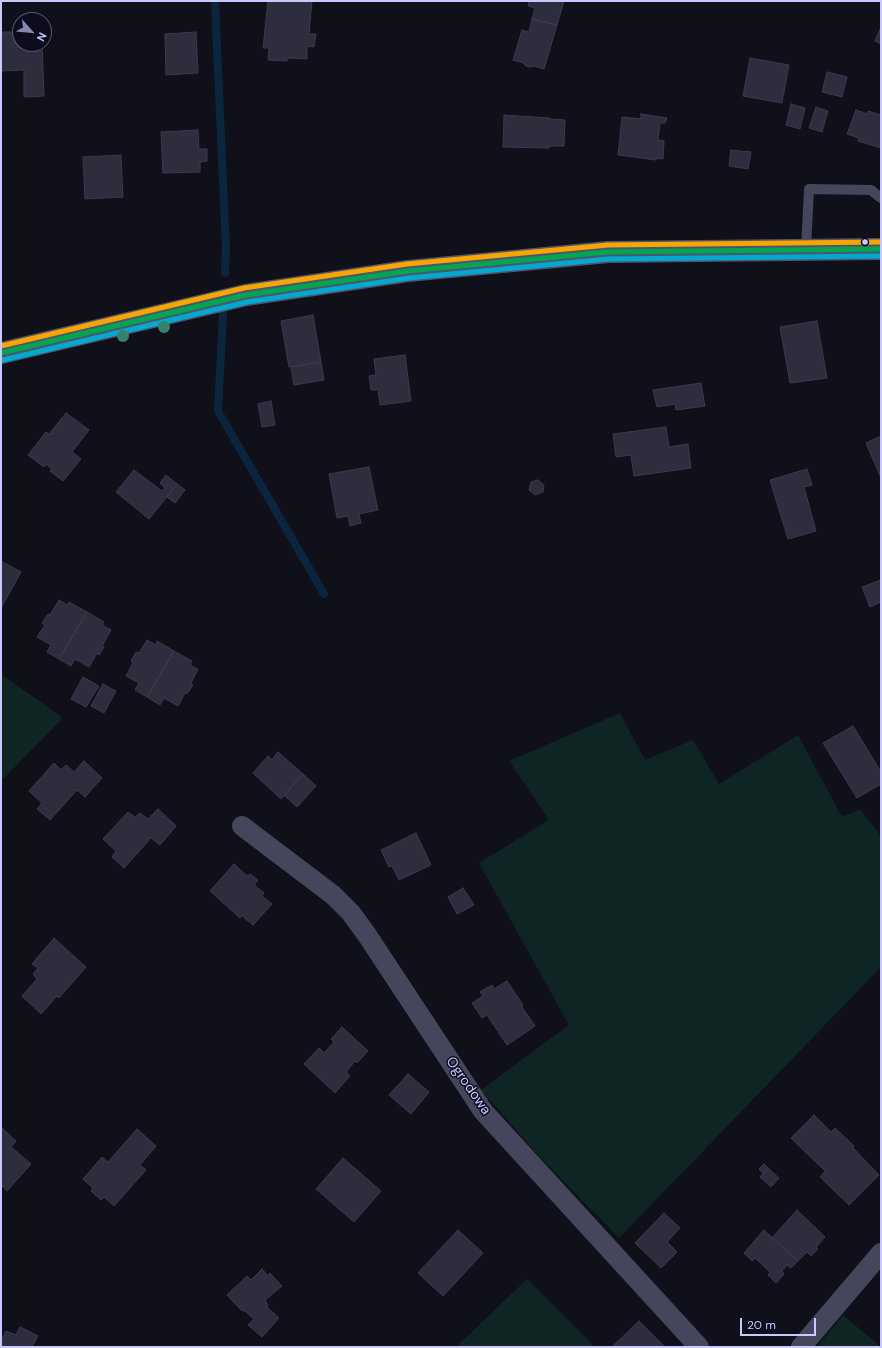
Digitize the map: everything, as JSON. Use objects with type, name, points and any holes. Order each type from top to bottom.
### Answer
[{"type":"street","points":[[1,353],[246,295],[408,271],[608,252],[881,249]]},
{"type":"street","name":"Ogrodowa","points":[[242,826],[333,895],[351,913],[483,1111],[699,1347]]},
{"type":"street","points":[[801,1347],[881,1253]]},
{"type":"lane","points":[[806,249],[809,189],[871,190],[881,198]]},
{"type":"green space","points":[[1,674],[63,718],[1,781]]},
{"type":"green space","points":[[620,713],[645,760],[693,740],[719,784],[798,735],[842,817],[860,809],[881,836],[881,967],[619,1238],[538,1155],[481,1090],[569,1025],[479,863],[549,820],[509,761]]},
{"type":"green space","points":[[527,1279],[595,1347],[456,1347]]},
{"type":"green space","points":[[843,1315],[881,1347],[817,1347]]},
{"type":"building","points":[[268,1],[312,1],[309,34],[316,34],[314,47],[307,46],[307,59],[287,58],[287,61],[268,60],[269,48],[263,48]]},
{"type":"building","points":[[529,1],[564,1],[557,25],[532,19],[535,8],[528,6]]},
{"type":"building","points":[[532,19],[557,25],[544,69],[534,66],[526,66],[523,63],[513,60],[522,30],[529,32]]},
{"type":"building","points":[[881,27],[881,44],[875,41]]},
{"type":"building","points":[[1,32],[12,32],[12,52],[42,52],[44,96],[24,97],[24,70],[1,71]]},
{"type":"building","points":[[196,32],[198,73],[166,75],[165,34]]},
{"type":"building","points":[[750,58],[789,65],[782,103],[743,96]]},
{"type":"building","points":[[827,72],[847,77],[842,97],[822,92]]},
{"type":"building","points":[[791,104],[805,108],[800,129],[786,125]]},
{"type":"building","points":[[816,107],[828,111],[822,132],[809,128]]},
{"type":"building","points":[[856,110],[868,114],[868,111],[881,115],[881,148],[858,141],[859,138],[847,134]]},
{"type":"building","points":[[641,114],[667,118],[665,123],[660,123],[658,140],[664,141],[663,159],[656,158],[656,160],[618,155],[622,117],[641,119]]},
{"type":"building","points":[[504,115],[565,120],[564,146],[549,146],[549,148],[503,147]]},
{"type":"building","points":[[198,130],[199,149],[207,149],[207,161],[200,162],[200,172],[163,173],[161,132]]},
{"type":"building","points":[[731,150],[751,152],[748,169],[729,166]]},
{"type":"building","points":[[121,155],[123,197],[85,199],[83,157]]},
{"type":"building","points":[[313,315],[321,362],[289,367],[281,321]]},
{"type":"building","points":[[817,321],[827,378],[790,383],[780,327]]},
{"type":"building","points":[[405,355],[411,401],[380,405],[378,390],[371,390],[369,376],[376,375],[374,359]]},
{"type":"building","points":[[321,362],[324,380],[294,385],[291,367]]},
{"type":"building","points":[[701,383],[705,406],[676,410],[675,404],[657,407],[653,390]]},
{"type":"building","points":[[271,401],[275,425],[262,427],[258,404]]},
{"type":"building","points":[[66,413],[89,430],[72,452],[81,459],[63,481],[50,471],[52,469],[46,464],[44,467],[28,455],[46,432],[49,434]]},
{"type":"building","points":[[666,427],[669,447],[688,444],[691,468],[634,476],[631,455],[616,457],[613,434]]},
{"type":"building","points":[[881,436],[881,478],[866,443]]},
{"type":"building","points":[[369,467],[378,510],[359,514],[361,523],[350,526],[348,516],[337,518],[329,474]]},
{"type":"building","points":[[807,469],[812,485],[804,487],[816,531],[788,539],[770,480]]},
{"type":"building","points":[[134,470],[162,491],[165,488],[160,483],[166,475],[177,484],[149,519],[116,492]]},
{"type":"building","points":[[538,480],[544,485],[543,492],[535,495],[529,490],[531,482]]},
{"type":"building","points":[[177,484],[185,490],[175,503],[167,497]]},
{"type":"building","points":[[1,561],[21,572],[1,608]]},
{"type":"building","points":[[881,580],[881,602],[870,607],[862,587]]},
{"type":"building","points":[[59,600],[68,605],[69,602],[87,612],[59,659],[47,652],[51,645],[37,637],[45,625],[42,623],[48,614],[50,615]]},
{"type":"building","points":[[87,612],[104,622],[102,625],[111,630],[102,646],[104,647],[99,655],[97,653],[89,667],[75,659],[71,666],[59,659]]},
{"type":"building","points":[[147,640],[156,645],[157,641],[174,651],[147,697],[135,690],[139,683],[126,676],[133,663],[131,661],[136,652],[139,653]]},
{"type":"building","points":[[174,651],[192,661],[190,665],[198,669],[191,683],[193,685],[187,694],[185,693],[178,706],[164,698],[160,705],[147,697]]},
{"type":"building","points":[[83,677],[99,686],[86,707],[71,699]]},
{"type":"building","points":[[103,684],[116,691],[104,713],[91,706]]},
{"type":"building","points":[[853,726],[881,772],[881,784],[857,798],[823,743]]},
{"type":"building","points":[[278,752],[303,774],[281,799],[253,773],[268,756],[272,760]]},
{"type":"building","points":[[84,761],[102,778],[85,797],[77,790],[50,820],[37,809],[42,803],[29,791],[54,763],[61,770],[66,765],[74,772]]},
{"type":"building","points":[[303,774],[316,786],[297,807],[284,795]]},
{"type":"building","points":[[158,809],[176,826],[160,845],[151,838],[124,868],[112,857],[116,851],[103,839],[128,812],[135,817],[140,813],[148,819]]},
{"type":"building","points":[[416,833],[431,865],[399,880],[392,866],[389,867],[381,850]]},
{"type":"building","points":[[234,864],[247,876],[250,874],[258,880],[254,885],[264,893],[262,896],[272,904],[253,925],[241,915],[240,918],[210,891]]},
{"type":"building","points":[[463,888],[474,905],[457,914],[448,897]]},
{"type":"building","points":[[54,938],[86,967],[59,998],[57,996],[41,1014],[22,996],[37,979],[33,974],[38,968],[32,964]]},
{"type":"building","points":[[507,981],[535,1026],[507,1045],[487,1015],[482,1018],[472,1003],[483,996],[480,992],[492,985],[494,989]]},
{"type":"building","points":[[342,1027],[368,1051],[357,1063],[355,1061],[346,1072],[350,1076],[335,1093],[304,1064],[319,1048],[324,1053],[334,1042],[331,1039]]},
{"type":"building","points":[[408,1074],[429,1092],[411,1114],[389,1095]]},
{"type":"building","points":[[814,1115],[831,1132],[835,1128],[854,1146],[853,1148],[879,1175],[849,1205],[820,1177],[825,1171],[791,1138]]},
{"type":"building","points":[[1,1127],[16,1141],[11,1147],[31,1164],[7,1191],[1,1185]]},
{"type":"building","points":[[137,1129],[156,1146],[140,1165],[146,1170],[114,1206],[104,1197],[101,1200],[91,1191],[93,1188],[83,1179],[102,1157],[108,1162]]},
{"type":"building","points":[[343,1158],[381,1191],[354,1222],[316,1189]]},
{"type":"building","points":[[764,1164],[768,1168],[763,1173],[759,1169]]},
{"type":"building","points":[[768,1168],[779,1178],[771,1187],[760,1177]]},
{"type":"building","points":[[797,1210],[825,1237],[816,1247],[818,1249],[811,1256],[807,1252],[798,1261],[772,1238]]},
{"type":"building","points":[[664,1213],[680,1228],[667,1242],[677,1252],[661,1268],[635,1243]]},
{"type":"building","points":[[458,1230],[483,1253],[443,1296],[418,1273]]},
{"type":"building","points":[[764,1230],[798,1261],[791,1268],[787,1265],[782,1271],[784,1274],[776,1283],[768,1275],[770,1272],[755,1258],[752,1261],[744,1253]]},
{"type":"building","points":[[262,1269],[268,1276],[270,1273],[282,1286],[265,1300],[268,1305],[267,1307],[279,1318],[262,1337],[248,1325],[254,1319],[245,1311],[241,1310],[227,1295],[247,1276],[251,1280]]},
{"type":"building","points":[[639,1321],[665,1347],[612,1347]]},
{"type":"building","points":[[20,1327],[38,1336],[32,1347],[1,1347],[1,1341],[6,1331],[16,1335]]},
{"type":"waterway","points":[[215,1],[226,249],[225,273]]},
{"type":"waterway","points":[[223,313],[218,411],[324,594]]},
{"type":"transit line","points":[[1,346],[244,288],[407,264],[608,245],[881,242]]},
{"type":"transit line","points":[[1,353],[246,295],[408,271],[608,252],[881,249]]},
{"type":"transit line","points":[[3,360],[247,302],[409,278],[608,259],[881,256]]}]
